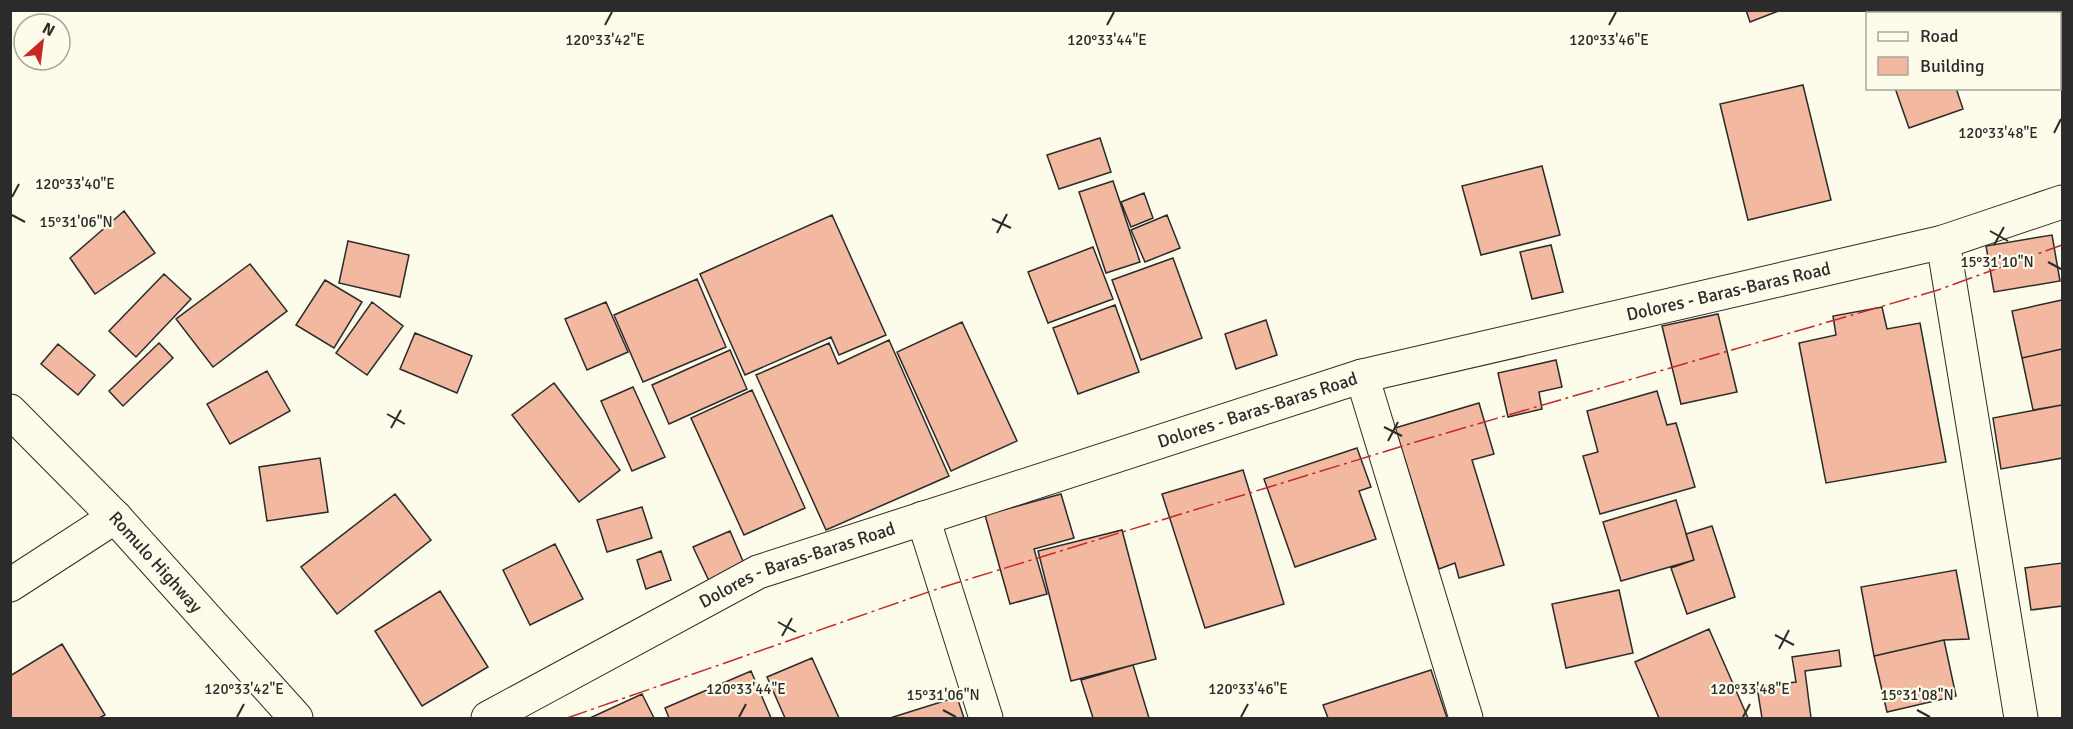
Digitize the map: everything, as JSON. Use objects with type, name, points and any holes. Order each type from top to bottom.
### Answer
[{"type":"main road","name":"Dolores - Baras-Baras Road","points":[[488,718],[758,572],[1362,376],[1943,242],[2062,202]]},
{"type":"main road","points":[[1943,242],[2022,718]]},
{"type":"main road","points":[[1362,376],[1466,718]]},
{"type":"main road","name":"Romulo Highway","points":[[10,411],[115,517],[296,718]]},
{"type":"main road","points":[[10,585],[115,517]]},
{"type":"main road","points":[[924,518],[986,718]]},
{"type":"building","points":[[1746,10],[1781,10],[1750,22]]},
{"type":"building","points":[[1946,10],[2012,10],[2012,12],[1946,12]]},
{"type":"building","points":[[2019,10],[2062,10],[2062,40],[2061,12],[2020,12]]},
{"type":"building","points":[[1803,85],[1831,200],[1748,220],[1720,104]]},
{"type":"building","points":[[1896,90],[1957,90],[1963,109],[1909,128]]},
{"type":"building","points":[[1100,138],[1111,172],[1059,189],[1047,155]]},
{"type":"building","points":[[1542,166],[1560,235],[1481,255],[1462,186]]},
{"type":"building","points":[[1113,181],[1140,262],[1106,273],[1079,192]]},
{"type":"building","points":[[1144,193],[1153,218],[1131,227],[1121,202]]},
{"type":"building","points":[[124,211],[155,253],[95,294],[70,258]]},
{"type":"building","points":[[832,215],[886,335],[839,355],[831,337],[745,375],[700,274]]},
{"type":"building","points":[[1167,215],[1180,248],[1145,262],[1131,230]]},
{"type":"building","points":[[2052,235],[2060,281],[1994,292],[1986,246]]},
{"type":"building","points":[[348,241],[409,255],[400,297],[339,283]]},
{"type":"building","points":[[1551,245],[1563,292],[1532,299],[1520,252]]},
{"type":"building","points":[[1093,247],[1113,299],[1048,323],[1028,272]]},
{"type":"building","points":[[1173,258],[1202,338],[1141,360],[1112,280]]},
{"type":"building","points":[[250,264],[287,311],[213,367],[176,319]]},
{"type":"building","points":[[164,274],[191,299],[136,357],[109,331]]},
{"type":"building","points":[[697,279],[726,347],[643,382],[614,315]]},
{"type":"building","points":[[325,280],[362,302],[334,348],[296,325]]},
{"type":"building","points":[[2062,300],[2062,349],[2022,358],[2012,311]]},
{"type":"building","points":[[372,302],[403,326],[367,375],[336,353]]},
{"type":"building","points":[[606,302],[628,352],[587,370],[565,319]]},
{"type":"building","points":[[1115,305],[1139,372],[1078,394],[1053,328]]},
{"type":"building","points":[[1882,307],[1887,329],[1920,323],[1946,462],[1826,483],[1799,343],[1836,335],[1833,316]]},
{"type":"building","points":[[1718,314],[1737,392],[1681,404],[1662,326]]},
{"type":"building","points":[[1266,320],[1277,355],[1236,369],[1225,334]]},
{"type":"building","points":[[962,322],[1017,441],[951,471],[897,352]]},
{"type":"building","points":[[415,333],[472,356],[457,393],[400,369]]},
{"type":"building","points":[[889,340],[949,476],[826,530],[756,375],[829,343],[838,364]]},
{"type":"building","points":[[159,343],[173,358],[123,406],[109,391]]},
{"type":"building","points":[[58,344],[95,375],[78,395],[41,364]]},
{"type":"building","points":[[2062,349],[2062,405],[2033,410],[2022,358]]},
{"type":"building","points":[[730,350],[747,389],[669,424],[652,385]]},
{"type":"building","points":[[1556,360],[1562,387],[1539,392],[1542,409],[1508,417],[1498,373]]},
{"type":"building","points":[[267,371],[290,411],[230,444],[207,404]]},
{"type":"building","points":[[554,383],[620,470],[579,502],[512,415]]},
{"type":"building","points":[[633,387],[665,457],[632,471],[601,401]]},
{"type":"building","points":[[752,390],[805,508],[744,535],[691,418]]},
{"type":"building","points":[[1657,391],[1667,425],[1676,423],[1695,487],[1600,514],[1583,456],[1598,452],[1587,411]]},
{"type":"building","points":[[1479,403],[1494,454],[1472,460],[1504,565],[1459,578],[1455,563],[1439,569],[1395,428]]},
{"type":"building","points":[[2062,405],[2062,458],[2001,469],[1993,418]]},
{"type":"building","points":[[1357,448],[1371,487],[1359,491],[1376,539],[1295,567],[1264,479]]},
{"type":"building","points":[[320,458],[328,512],[267,521],[259,467]]},
{"type":"building","points":[[1243,470],[1284,604],[1205,628],[1162,494]]},
{"type":"building","points":[[395,494],[431,540],[337,614],[301,567]]},
{"type":"building","points":[[1061,494],[1074,538],[1034,549],[1047,594],[1010,604],[985,515]]},
{"type":"building","points":[[1676,500],[1694,560],[1621,581],[1603,522]]},
{"type":"building","points":[[642,507],[652,538],[607,552],[597,520]]},
{"type":"building","points":[[1712,526],[1735,597],[1687,614],[1671,568],[1694,560],[1686,534]]},
{"type":"building","points":[[1122,530],[1156,659],[1071,681],[1038,551]]},
{"type":"building","points":[[730,531],[746,568],[710,583],[693,547]]},
{"type":"building","points":[[555,544],[583,599],[530,625],[503,570]]},
{"type":"building","points":[[661,551],[671,580],[646,589],[637,560]]},
{"type":"building","points":[[2062,563],[2062,606],[2031,610],[2025,568]]},
{"type":"building","points":[[1956,570],[1969,639],[1944,640],[1874,656],[1861,587]]},
{"type":"building","points":[[1619,590],[1633,653],[1566,668],[1552,604]]},
{"type":"building","points":[[440,591],[488,667],[422,706],[375,631]]},
{"type":"building","points":[[1709,629],[1748,718],[1659,718],[1635,662]]},
{"type":"building","points":[[1944,640],[1956,696],[1887,712],[1874,656]]},
{"type":"building","points":[[62,644],[105,715],[99,718],[10,718],[10,676]]},
{"type":"building","points":[[1839,650],[1841,666],[1805,671],[1811,718],[1762,718],[1757,687],[1796,682],[1792,657]]},
{"type":"building","points":[[812,658],[839,718],[785,718],[767,677]]},
{"type":"building","points":[[1133,665],[1149,718],[1093,718],[1081,680]]},
{"type":"building","points":[[1431,670],[1447,718],[1328,718],[1323,705]]},
{"type":"building","points":[[751,671],[771,718],[669,718],[665,708]]},
{"type":"building","points":[[642,694],[654,718],[590,718]]},
{"type":"building","points":[[957,697],[964,718],[890,718]]},
{"type":"power","points":[[567,718],[940,588],[1419,441],[1938,290],[2062,245]]}]
